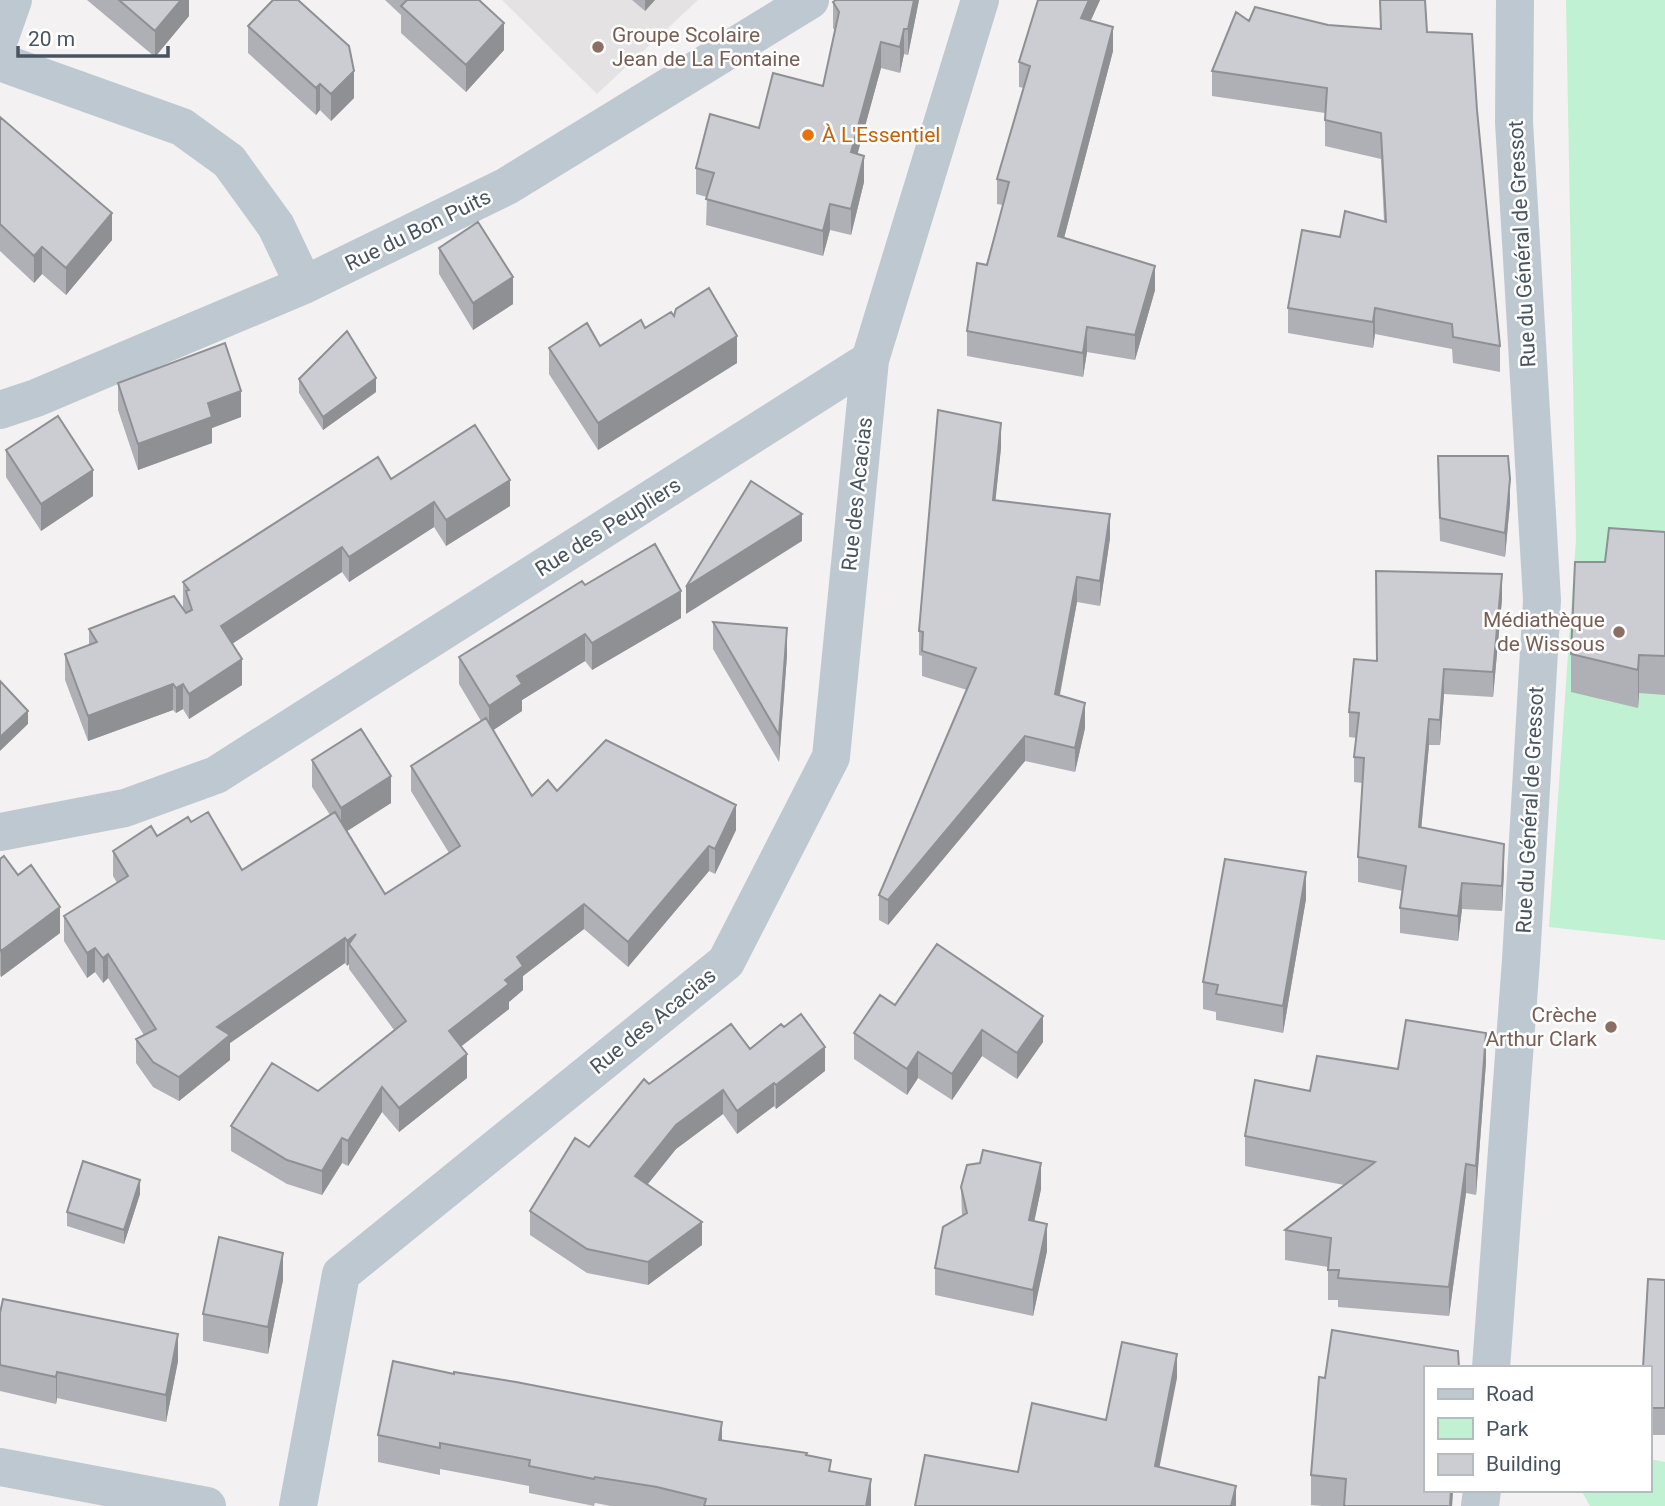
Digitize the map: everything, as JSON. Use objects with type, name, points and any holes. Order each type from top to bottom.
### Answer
[{"type":"street","points":[[0,37],[13,0]]},
{"type":"street","name":"Rue du Bon Puits","points":[[0,410],[36,398],[304,285],[507,186],[810,0]]},
{"type":"street","points":[[870,360],[980,0]]},
{"type":"street","name":"Rue du Général de Gressot","points":[[1491,1366],[1521,960],[1542,600],[1514,122],[1515,0]]},
{"type":"street","points":[[0,62],[182,127],[229,161],[276,226],[304,285]]},
{"type":"street","name":"Rue des Peupliers","points":[[0,832],[125,808],[216,775],[870,360]]},
{"type":"street","name":"Rue des Acacias","points":[[298,1506],[341,1274],[726,962],[831,757],[870,360]]},
{"type":"street","points":[[0,1467],[207,1506]]},
{"type":"shaded area","name":"Groupe Scolaire Jean de La Fontaine","points":[[502,0],[698,0],[597,94]]},
{"type":"green space","points":[[1566,0],[1665,0],[1665,940],[1549,927],[1576,540]]},
{"type":"green space","points":[[1651,1459],[1665,1462],[1665,1506],[1590,1506],[1582,1492],[1651,1492]]},
{"type":"building","points":[[119,0],[181,0],[155,31]]},
{"type":"building","points":[[273,0],[298,0],[349,46],[354,71],[331,94],[320,84],[316,88],[248,26]]},
{"type":"building","points":[[407,0],[479,0],[504,23],[466,65],[401,6]]},
{"type":"building","points":[[914,0],[908,29],[904,29],[900,47],[881,42],[851,152],[864,156],[851,209],[830,204],[823,231],[706,199],[714,173],[696,168],[710,114],[759,128],[773,73],[823,86],[839,12],[833,2]]},
{"type":"building","points":[[1038,0],[1089,0],[1081,18],[1113,27],[1058,236],[1155,266],[1135,335],[1087,327],[1083,353],[967,331],[977,263],[987,265],[1009,182],[997,179],[1030,66],[1019,62]]},
{"type":"building","points":[[1380,0],[1425,0],[1427,32],[1472,34],[1500,346],[1453,337],[1452,324],[1375,308],[1373,322],[1288,308],[1302,230],[1340,237],[1345,211],[1386,222],[1381,133],[1325,120],[1327,88],[1212,71],[1236,12],[1249,21],[1255,7],[1328,25],[1381,29]]},
{"type":"building","points":[[0,117],[112,213],[66,268],[42,247],[34,256],[0,224]]},
{"type":"building","points":[[478,222],[513,277],[473,303],[439,248]]},
{"type":"building","points":[[709,288],[737,336],[598,423],[549,348],[587,323],[600,346],[641,320],[645,328],[671,312],[674,316],[676,309]]},
{"type":"building","points":[[347,331],[376,378],[323,417],[299,379]]},
{"type":"building","points":[[225,343],[241,391],[208,403],[212,417],[138,444],[118,383]]},
{"type":"building","points":[[938,410],[1001,423],[993,500],[1110,514],[1100,581],[1077,577],[1055,694],[1085,703],[1075,748],[1025,736],[888,900],[879,895],[976,668],[922,651],[923,632],[919,631]]},
{"type":"building","points":[[58,416],[93,470],[41,504],[6,450]]},
{"type":"building","points":[[475,425],[510,480],[446,520],[434,502],[349,557],[342,547],[221,626],[242,659],[189,694],[183,684],[176,688],[173,684],[88,716],[65,654],[97,642],[89,629],[174,596],[186,613],[192,610],[186,591],[189,590],[183,582],[378,457],[391,479]]},
{"type":"building","points":[[1438,456],[1508,456],[1510,479],[1505,533],[1440,518]]},
{"type":"building","points":[[751,481],[802,514],[686,587]]},
{"type":"building","name":"Médiathèque de Wissous","points":[[1609,528],[1665,532],[1665,656],[1639,655],[1638,670],[1571,654],[1575,562],[1605,562]]},
{"type":"building","points":[[655,544],[681,591],[592,643],[585,634],[517,676],[522,684],[489,706],[459,657],[582,581],[585,585]]},
{"type":"building","points":[[1376,571],[1502,574],[1493,672],[1444,669],[1440,720],[1429,719],[1419,827],[1504,844],[1502,886],[1462,883],[1458,916],[1400,908],[1406,866],[1358,857],[1364,758],[1354,757],[1359,713],[1349,712],[1354,659],[1377,661]]},
{"type":"building","points":[[713,622],[787,628],[779,735]]},
{"type":"building","points":[[0,681],[28,711],[0,737]]},
{"type":"building","points":[[486,718],[532,796],[548,780],[557,791],[606,740],[736,805],[715,849],[709,846],[628,942],[584,904],[517,957],[523,966],[505,980],[509,984],[449,1031],[467,1054],[399,1108],[382,1087],[348,1141],[342,1138],[322,1171],[287,1160],[231,1126],[272,1063],[318,1091],[406,1021],[349,944],[356,934],[347,941],[345,938],[217,1027],[230,1035],[179,1077],[153,1062],[136,1039],[156,1029],[108,954],[103,958],[95,948],[87,953],[64,916],[128,876],[113,851],[151,826],[157,836],[188,817],[191,822],[208,812],[242,870],[335,812],[385,894],[460,846],[411,766]]},
{"type":"building","points":[[361,729],[391,776],[341,808],[312,760]]},
{"type":"building","points":[[4,856],[18,875],[31,865],[60,907],[1,951],[0,859]]},
{"type":"building","points":[[1225,859],[1306,872],[1283,1006],[1216,994],[1218,985],[1203,982]]},
{"type":"building","points":[[937,944],[1043,1016],[1017,1053],[982,1030],[952,1074],[918,1052],[907,1069],[854,1033],[880,995],[895,1005]]},
{"type":"building","points":[[801,1014],[825,1047],[737,1111],[723,1090],[676,1125],[635,1176],[702,1222],[648,1262],[587,1249],[530,1211],[575,1138],[589,1147],[644,1079],[649,1084],[731,1024],[750,1049],[781,1024],[784,1027]]},
{"type":"building","points":[[1406,1020],[1486,1033],[1476,1166],[1466,1164],[1449,1287],[1338,1278],[1339,1270],[1328,1270],[1331,1238],[1285,1230],[1375,1162],[1245,1136],[1255,1080],[1310,1091],[1317,1056],[1398,1069]]},
{"type":"building","points":[[983,1150],[1041,1163],[1029,1220],[1047,1224],[1033,1290],[935,1268],[943,1227],[967,1213],[961,1187],[967,1165],[980,1163]]},
{"type":"building","points":[[83,1161],[140,1180],[124,1230],[67,1212]]},
{"type":"building","points":[[219,1237],[283,1253],[268,1327],[203,1314]]},
{"type":"building","points":[[1648,1279],[1665,1280],[1665,1408],[1651,1408],[1651,1366],[1643,1366]]},
{"type":"building","points":[[3,1299],[178,1334],[166,1395],[57,1372],[56,1377],[0,1365],[0,1313]]},
{"type":"building","points":[[1332,1330],[1458,1351],[1459,1366],[1424,1366],[1424,1492],[1451,1492],[1450,1506],[1344,1506],[1346,1479],[1311,1475],[1319,1377],[1325,1378]]},
{"type":"building","points":[[1122,1342],[1177,1354],[1155,1466],[1236,1486],[1231,1506],[915,1506],[925,1455],[1018,1472],[1032,1403],[1106,1420]]},
{"type":"building","points":[[393,1361],[722,1422],[719,1440],[807,1453],[806,1455],[831,1460],[829,1471],[871,1479],[866,1506],[704,1506],[706,1499],[657,1487],[595,1477],[594,1479],[529,1466],[530,1460],[440,1443],[440,1448],[378,1435]]},
{"type":"place","name":"Groupe Scolaire Jean de La Fontaine","points":[[598,47]]},
{"type":"place","name":"À L'Essentiel","points":[[808,135]]},
{"type":"place","name":"Médiathèque de Wissous","points":[[1619,632]]},
{"type":"place","name":"Crèche Arthur Clark","points":[[1611,1027]]}]
